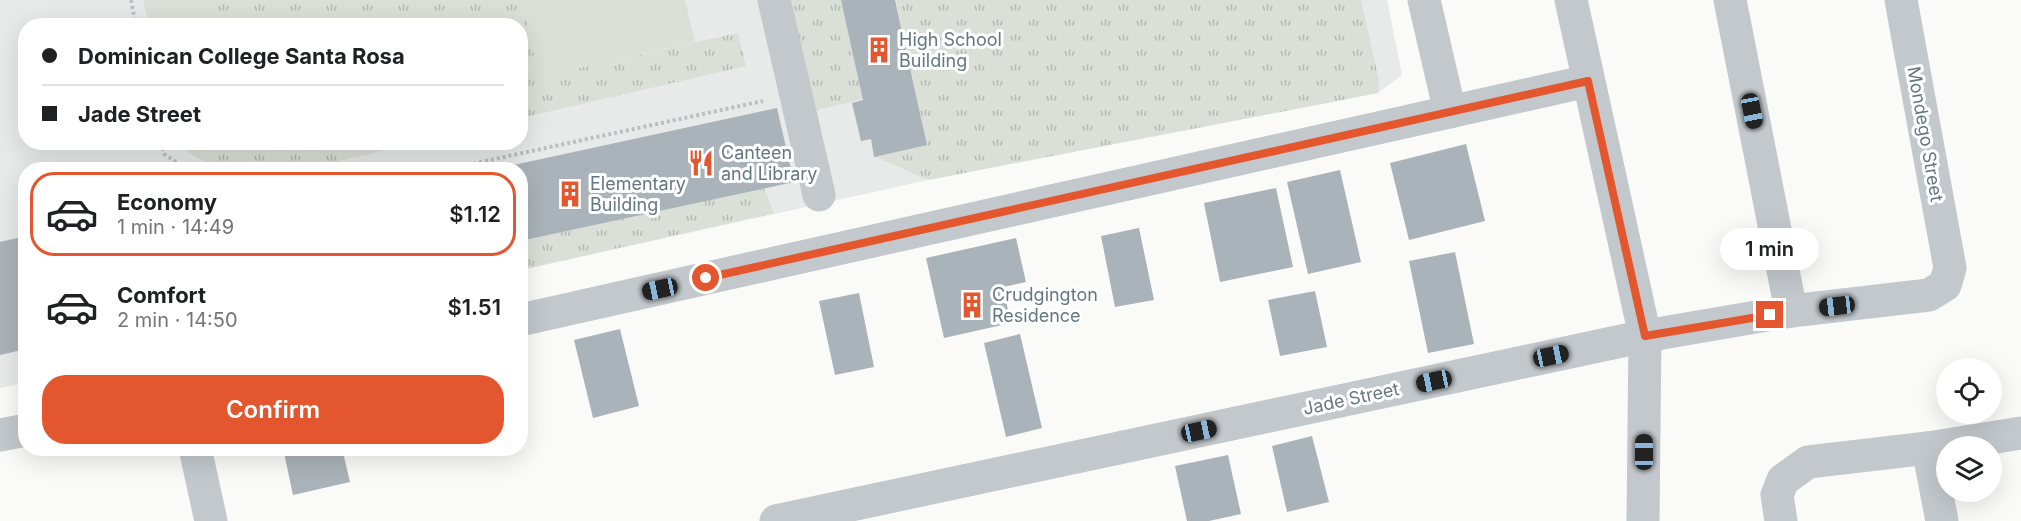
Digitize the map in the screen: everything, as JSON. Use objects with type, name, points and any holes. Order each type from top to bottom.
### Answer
[{"type":"street","points":[[774,0],[819,195]]},
{"type":"street","points":[[1424,0],[1450,112]]},
{"type":"street","points":[[1571,0],[1645,336],[1643,521]]},
{"type":"street","points":[[1730,0],[1791,311]]},
{"type":"street","name":"Mondego Street","points":[[1901,0],[1950,268]]},
{"type":"street","points":[[528,318],[1588,81]]},
{"type":"street","name":"Jade Street","points":[[777,521],[1645,336],[1791,311],[1929,295],[1946,285],[1950,268]]},
{"type":"street","points":[[0,435],[18,431]]},
{"type":"street","points":[[1781,521],[1777,495],[1783,480],[1808,462],[1928,448],[2021,433]]},
{"type":"street","points":[[1928,448],[1942,521]]},
{"type":"street","points":[[197,456],[211,521]]},
{"type":"path","points":[[130,0],[134,18]]},
{"type":"path","points":[[481,162],[766,101]]},
{"type":"path","points":[[163,150],[164,154],[176,162]]},
{"type":"shaded area","points":[[0,0],[1387,0],[1402,75],[1378,93],[928,180],[528,268],[528,162],[18,162],[18,384],[0,388]]},
{"type":"green space","points":[[143,0],[197,0],[201,18],[147,18]]},
{"type":"green space","points":[[197,0],[522,0],[526,18],[201,18]]},
{"type":"green space","points":[[522,0],[685,0],[695,42],[539,77],[528,18],[526,18]]},
{"type":"green space","points":[[771,0],[842,0],[863,99],[796,115]]},
{"type":"green space","points":[[896,0],[1361,0],[1379,81],[1378,93],[928,180],[874,156],[927,145]]},
{"type":"green space","points":[[528,27],[539,77],[738,33],[746,66],[528,116]]},
{"type":"green space","points":[[185,150],[387,150],[335,162],[204,162]]},
{"type":"green space","points":[[764,188],[774,213],[528,268],[528,239]]},
{"type":"building","name":"High School Building","points":[[841,0],[895,0],[927,145],[874,157],[871,139],[861,141],[852,103],[863,100]]},
{"type":"building","name":"Canteen and Library","points":[[777,108],[794,182],[528,239],[527,162]]},
{"type":"building","points":[[1466,144],[1485,221],[1409,240],[1390,163]]},
{"type":"building","points":[[1340,170],[1361,262],[1308,274],[1287,182]]},
{"type":"building","points":[[1276,188],[1293,267],[1220,282],[1204,203]]},
{"type":"building","points":[[1139,228],[1154,300],[1115,307],[1101,236]]},
{"type":"building","points":[[18,238],[18,351],[0,355],[0,242]]},
{"type":"building","name":"Crudgington Residence","points":[[1016,238],[1026,282],[1003,287],[1011,323],[944,338],[926,258]]},
{"type":"building","points":[[1455,252],[1474,344],[1428,353],[1409,261]]},
{"type":"building","points":[[1315,291],[1327,347],[1280,356],[1268,300]]},
{"type":"building","points":[[859,293],[874,367],[835,375],[819,301]]},
{"type":"building","points":[[620,329],[639,406],[593,418],[574,340]]},
{"type":"building","points":[[1020,334],[1042,428],[1006,437],[984,343]]},
{"type":"building","points":[[1312,436],[1329,502],[1287,512],[1272,446]]},
{"type":"building","points":[[1228,455],[1241,514],[1209,521],[1187,521],[1175,466]]},
{"type":"building","points":[[285,456],[344,456],[350,482],[293,495]]},
{"type":"place","name":"High School Building","points":[[879,50]]},
{"type":"place","name":"Canteen and Library","points":[[701,163]]},
{"type":"place","name":"Elementary Building","points":[[570,194]]},
{"type":"place","name":"Crudgington Residence","points":[[972,305]]},
{"type":"route","points":[[706,278],[1588,81],[1645,336],[1770,315]]}]
